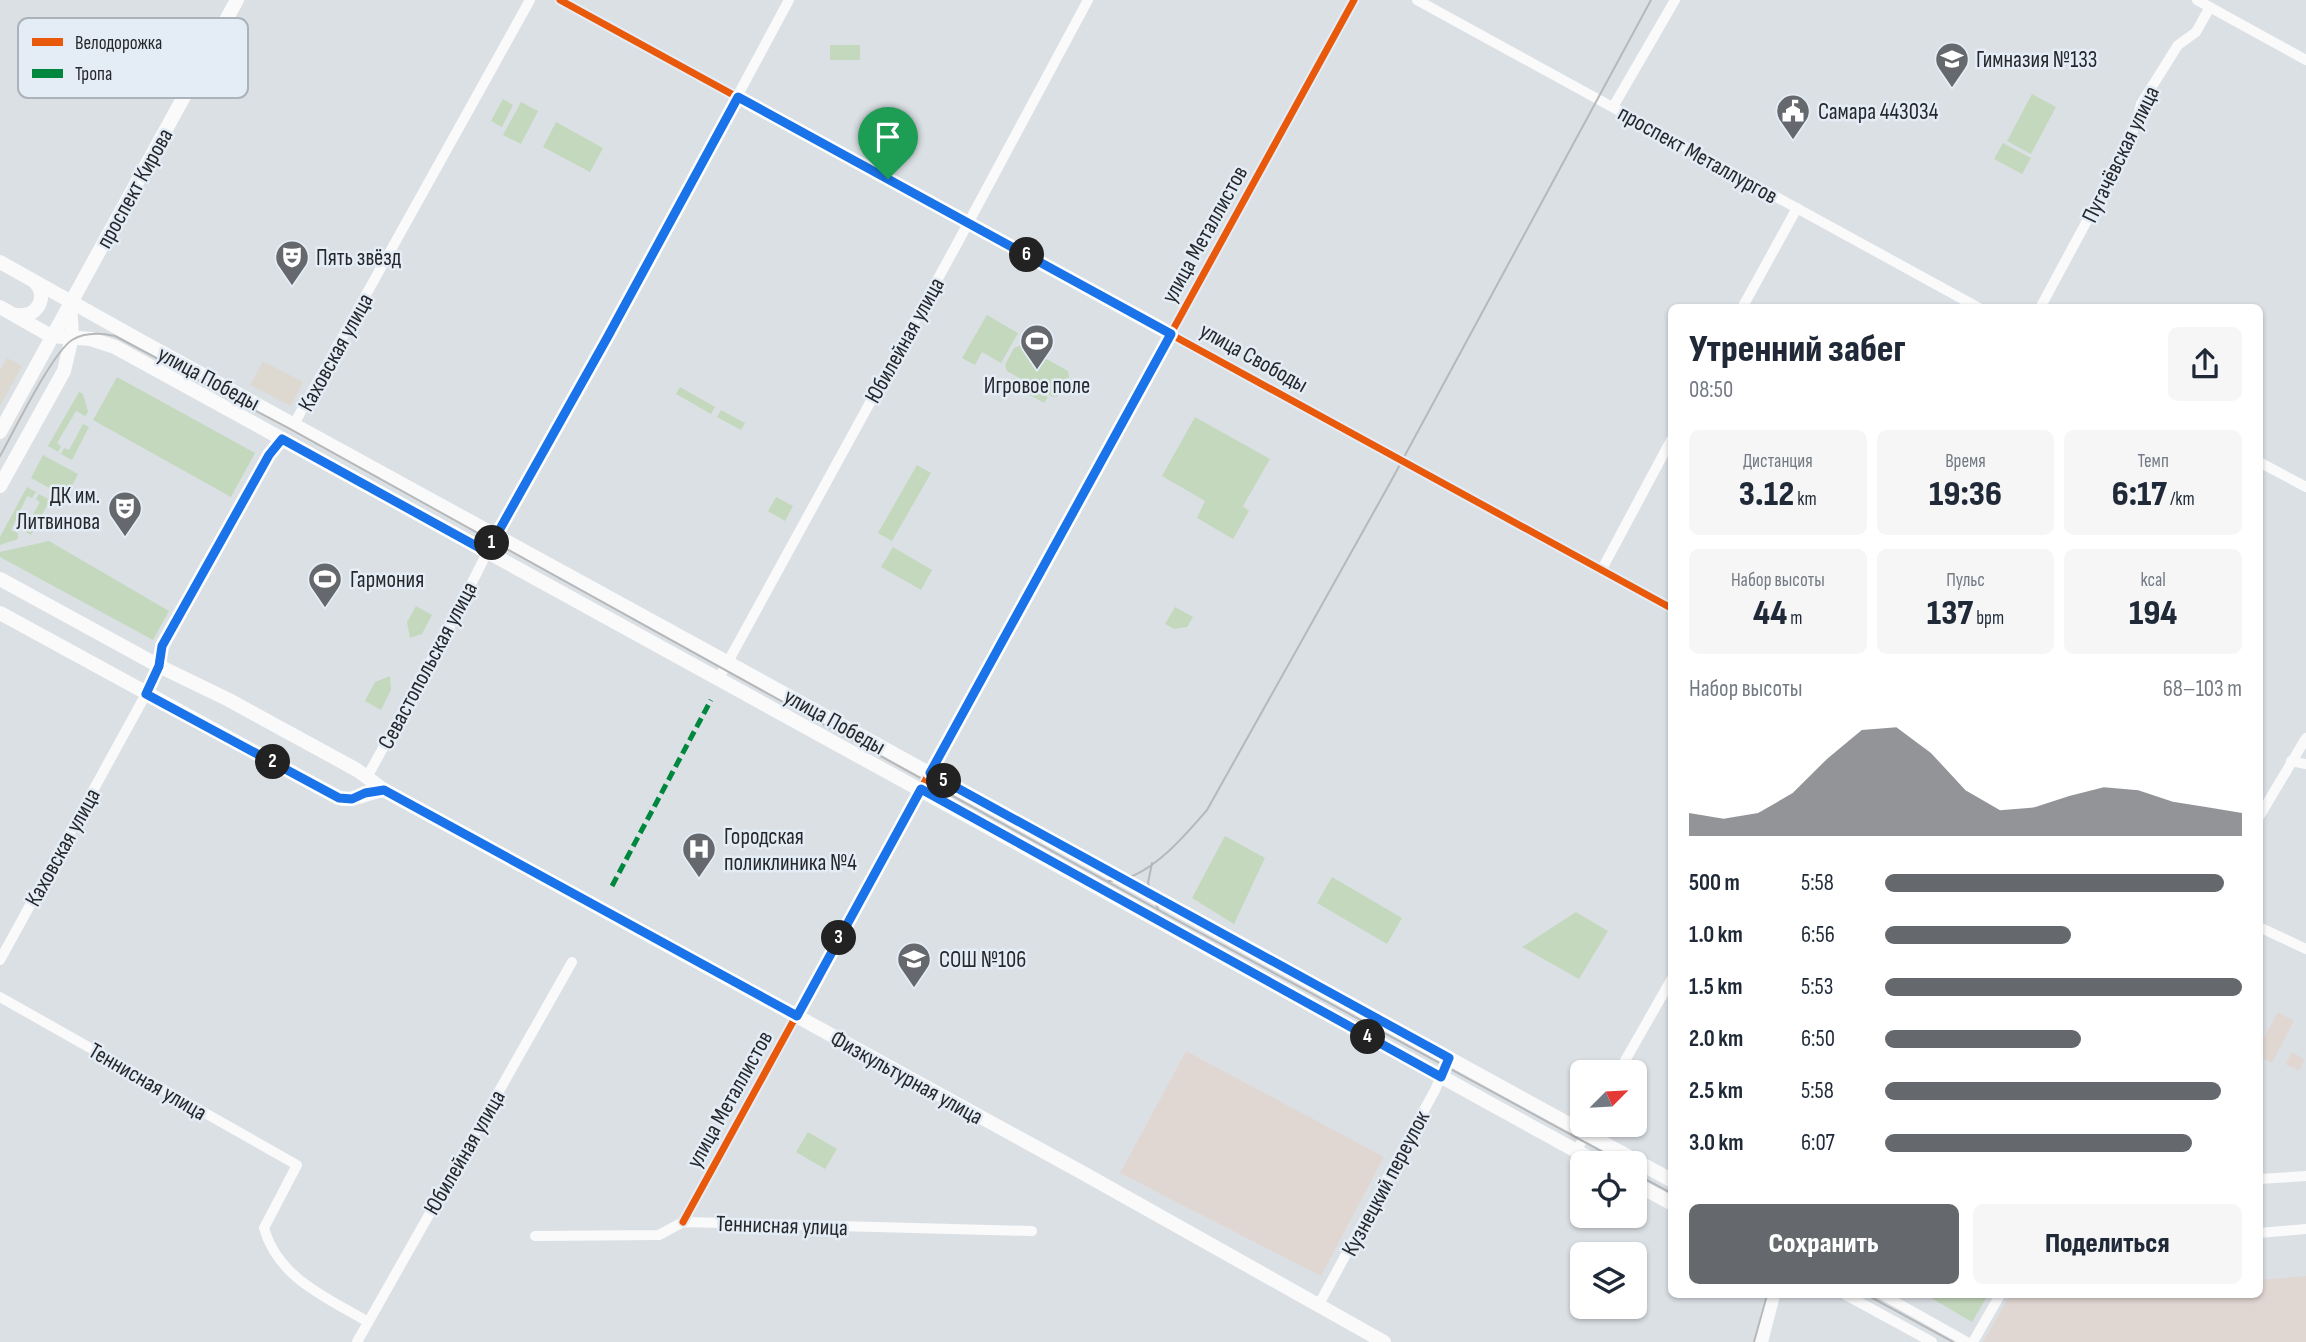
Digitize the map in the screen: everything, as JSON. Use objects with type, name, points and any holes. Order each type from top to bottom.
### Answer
[{"type":"main road","name":"проспект Кирова","points":[[227,18],[237,0]]},
{"type":"main road","name":"проспект Кирова","points":[[0,432],[184,98]]},
{"type":"main road","name":"улица Победы","points":[[0,261],[1449,1058],[1570,1120]]},
{"type":"main road","points":[[16,315],[30,315],[38,305],[43,293],[34,281]]},
{"type":"main road","points":[[0,486],[64,371],[72,337],[70,301]]},
{"type":"main road","name":"улица Победы","points":[[0,307],[51,336],[90,339],[115,347],[1577,1151]]},
{"type":"main road","name":"Каховская улица","points":[[282,439],[293,424]]},
{"type":"main road","name":"Физкультурная улица","points":[[0,579],[159,666],[229,700],[362,774],[384,790],[1083,1173],[1384,1342]]},
{"type":"main road","points":[[0,613],[339,798],[352,799],[384,790]]},
{"type":"main road","points":[[358,797],[362,774]]},
{"type":"main road","name":"улица Победы","points":[[1602,1138],[1668,1178]]},
{"type":"main road","points":[[1647,1190],[1668,1201]]},
{"type":"main road","points":[[1761,1342],[1772,1298]]},
{"type":"street","name":"Каховская улица","points":[[293,424],[530,0]]},
{"type":"street","name":"улица Свободы","points":[[561,0],[1668,606]]},
{"type":"street","name":"Севастопольская улица","points":[[362,774],[447,632],[503,522],[607,338],[789,0]]},
{"type":"street","name":"Юбилейная улица","points":[[718,680],[1088,0]]},
{"type":"street","name":"улица Металлистов","points":[[683,1222],[1354,0]]},
{"type":"street","name":"проспект Металлургов","points":[[1418,0],[1972,304]]},
{"type":"street","points":[[1613,107],[1675,0]]},
{"type":"street","points":[[2197,0],[2306,60]]},
{"type":"street","name":"Пугачёвская улица","points":[[2042,304],[2123,154],[2141,104],[2178,45],[2196,32],[2210,7]]},
{"type":"street","points":[[1744,304],[1797,208]]},
{"type":"street","name":"Каховская улица","points":[[0,960],[146,694],[159,666],[162,646],[269,455],[282,439]]},
{"type":"street","points":[[1602,569],[1668,446]]},
{"type":"street","points":[[2263,464],[2306,487]]},
{"type":"street","points":[[2263,810],[2306,738]]},
{"type":"street","points":[[2291,761],[2306,764]]},
{"type":"street","points":[[2263,929],[2306,949]]},
{"type":"street","name":"Юбилейная улица","points":[[357,1342],[572,962]]},
{"type":"street","points":[[1625,1060],[1668,986]]},
{"type":"street","name":"Теннисная улица","points":[[0,996],[297,1165],[264,1228],[268,1242],[279,1261],[294,1277],[368,1322]]},
{"type":"street","name":"Кузнецкий переулок","points":[[1318,1306],[1449,1058]]},
{"type":"street","points":[[1577,1151],[1583,1138]]},
{"type":"street","points":[[2263,1179],[2306,1176]]},
{"type":"street","name":"Теннисная улица","points":[[535,1236],[659,1235],[683,1222],[1032,1231]]},
{"type":"street","points":[[2263,1233],[2306,1229]]},
{"type":"street","points":[[1851,1298],[1932,1342]]},
{"type":"street","points":[[1888,1298],[1967,1342]]},
{"type":"street","points":[[1973,1342],[1998,1298]]},
{"type":"shaded area","points":[[7,358],[22,366],[0,406],[0,370]]},
{"type":"shaded area","points":[[263,361],[303,382],[291,406],[250,385]]},
{"type":"shaded area","points":[[2278,1012],[2294,1021],[2272,1063],[2263,1058],[2263,1039]]},
{"type":"shaded area","points":[[1186,1051],[1384,1157],[1321,1276],[1120,1173]]},
{"type":"shaded area","points":[[2292,1052],[2305,1060],[2299,1071],[2285,1064]]},
{"type":"shaded area","points":[[2306,1276],[2306,1342],[1983,1342],[2008,1298],[2263,1298],[2263,1280]]},
{"type":"green space","points":[[830,45],[860,45],[860,60],[830,60]]},
{"type":"green space","points":[[2032,94],[2056,107],[2031,154],[2007,141]]},
{"type":"green space","points":[[503,99],[513,105],[502,127],[491,121]]},
{"type":"green space","points":[[521,102],[538,111],[521,144],[503,135]]},
{"type":"green space","points":[[556,122],[603,148],[590,172],[543,147]]},
{"type":"green space","points":[[2003,143],[2031,158],[2022,174],[1994,159]]},
{"type":"green space","points":[[987,315],[1018,333],[1001,363],[982,352],[975,365],[962,358]]},
{"type":"green space","name":"Игровое поле","points":[[1021,345],[1068,371],[1069,377],[1058,396],[1053,397],[1007,371],[1005,365],[1014,348]]},
{"type":"green space","points":[[117,377],[255,453],[231,497],[93,420]]},
{"type":"green space","points":[[1014,378],[1048,397],[1044,403],[1010,384]]},
{"type":"green space","points":[[680,387],[715,407],[711,414],[676,394]]},
{"type":"green space","points":[[79,392],[83,394],[88,412],[85,416],[76,411],[57,443],[61,446],[58,452],[48,446]]},
{"type":"green space","points":[[721,410],[745,423],[741,430],[717,417]]},
{"type":"green space","points":[[1195,417],[1270,459],[1243,506],[1249,511],[1233,539],[1197,518],[1205,501],[1162,476]]},
{"type":"green space","points":[[83,424],[89,427],[72,460],[61,454],[64,448],[69,450]]},
{"type":"green space","points":[[43,455],[78,474],[66,497],[31,478]]},
{"type":"green space","points":[[917,465],[931,473],[892,541],[878,533]]},
{"type":"green space","points":[[27,487],[36,492],[32,498],[27,496],[11,530],[18,533],[18,539],[0,545],[0,537]]},
{"type":"green space","points":[[39,494],[50,500],[31,535],[24,531],[40,502],[36,499]]},
{"type":"green space","points":[[776,497],[793,506],[785,521],[768,511]]},
{"type":"green space","points":[[49,541],[169,611],[153,640],[0,557],[0,552]]},
{"type":"green space","points":[[893,547],[932,570],[921,590],[881,567]]},
{"type":"green space","points":[[416,606],[432,615],[422,634],[410,638],[407,622]]},
{"type":"green space","points":[[1175,607],[1193,617],[1187,627],[1174,629],[1165,624]]},
{"type":"green space","points":[[390,676],[391,690],[381,710],[365,701],[375,682]]},
{"type":"green space","points":[[1225,836],[1265,858],[1234,924],[1192,898]]},
{"type":"green space","points":[[1332,877],[1402,918],[1387,944],[1317,903]]},
{"type":"green space","points":[[1576,912],[1608,931],[1579,979],[1522,947]]},
{"type":"green space","points":[[808,1132],[837,1149],[825,1169],[796,1152]]},
{"type":"green space","points":[[1931,1298],[1986,1298],[1972,1322]]},
{"type":"tram line","points":[[1108,881],[1122,880],[1150,867],[1175,845],[1207,810],[1390,483],[1651,0]]},
{"type":"tram line","points":[[0,456],[44,376],[64,348],[72,340],[88,334],[115,336],[290,429],[1173,918],[1601,1151]]},
{"type":"tram line","points":[[1152,863],[1148,883],[1158,909]]},
{"type":"tram line","points":[[1647,1180],[1668,1191]]},
{"type":"tram line","points":[[1754,1342],[1766,1298]]},
{"type":"tram line","points":[[1872,1298],[1953,1342]]},
{"type":"marked path","points":[[612,886],[711,700]]},
{"type":"cycle path","points":[[560,0],[1668,606]]},
{"type":"cycle path","points":[[683,1222],[1354,0]]},
{"type":"place","name":"Гимназия №133","points":[[1952,89]]},
{"type":"place","name":"Самара 443034","points":[[1793,141]]},
{"type":"place","name":"Пять звёзд","points":[[292,287]]},
{"type":"place","name":"Игровое поле","points":[[1037,371]]},
{"type":"place","name":"ДК им. Литвинова","points":[[125,538]]},
{"type":"place","name":"Гармония","points":[[325,609]]},
{"type":"place","name":"Городская поликлиника №4","points":[[699,879]]},
{"type":"place","name":"СОШ №106","points":[[914,989]]},
{"type":"route","points":[[738,97],[888,179],[1171,334],[930,773],[1449,1058],[1441,1077],[921,789],[797,1016],[384,790],[365,793],[352,799],[339,798],[146,694],[159,666],[162,646],[269,455],[282,439],[487,552],[738,97]]}]
